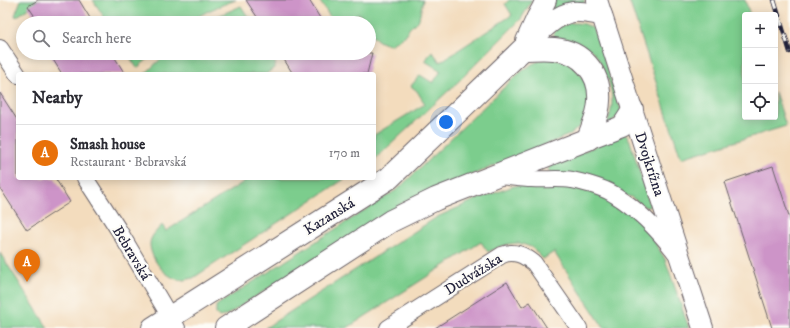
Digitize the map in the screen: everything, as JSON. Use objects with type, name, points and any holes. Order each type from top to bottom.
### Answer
[{"type":"main road","points":[[226,328],[391,221],[436,200],[588,139],[600,102],[598,83],[589,66],[574,55],[564,51],[554,49],[522,49]]},
{"type":"main road","name":"Kazanská","points":[[167,324],[390,178],[522,49]]},
{"type":"street","points":[[522,49],[546,0]]},
{"type":"street","name":"Kazanská","points":[[522,49],[555,19],[564,14],[599,8]]},
{"type":"street","name":"Dvojkrížna","points":[[599,8],[704,328]]},
{"type":"street","points":[[0,48],[16,72]]},
{"type":"street","points":[[588,139],[622,126],[633,109]]},
{"type":"street","points":[[495,176],[571,180],[606,191],[615,195],[634,209],[661,234],[680,258]]},
{"type":"street","name":"Bebravská","points":[[86,180],[118,228],[167,324]]},
{"type":"street","name":"Dudvážska","points":[[388,328],[502,255],[514,252],[527,257],[534,263],[579,328]]},
{"type":"green space","points":[[21,0],[41,0],[16,17],[15,15]]},
{"type":"green space","points":[[93,0],[236,0],[199,16],[103,16]]},
{"type":"green space","points":[[319,0],[423,0],[419,19],[403,37],[390,45],[382,43],[376,39],[376,16],[361,16],[359,13],[354,16],[329,16]]},
{"type":"green space","points":[[509,0],[532,0],[521,19],[459,81],[376,158],[376,134],[425,104],[417,91],[411,86],[420,75],[433,83],[441,71],[425,61],[432,51],[440,62],[512,15],[505,4]]},
{"type":"green space","points":[[555,0],[585,0],[584,3],[551,12]]},
{"type":"green space","points":[[629,0],[745,0],[749,12],[742,12],[742,120],[778,120],[778,101],[786,126],[681,158]]},
{"type":"green space","points":[[241,6],[247,16],[218,16]]},
{"type":"green space","points":[[570,23],[583,24],[594,29],[621,110],[621,114],[606,126],[611,108],[612,95],[609,81],[596,55],[582,44],[571,40],[554,37],[553,34],[556,30]]},
{"type":"green space","points":[[546,58],[565,61],[576,69],[585,81],[589,95],[586,115],[579,127],[569,135],[409,199],[230,313],[219,317],[216,314],[216,306],[220,303],[398,189],[517,75],[532,64]]},
{"type":"green space","points":[[132,60],[147,60],[137,68]]},
{"type":"green space","points":[[160,60],[273,60],[276,64],[274,68],[269,72],[147,72]]},
{"type":"green space","points":[[624,134],[627,135],[630,141],[650,205],[649,207],[645,207],[631,197],[550,173],[548,169],[551,165]]},
{"type":"green space","points":[[247,180],[343,180],[193,278],[185,280],[172,277],[156,262],[151,250],[150,241],[162,225],[166,231]]},
{"type":"green space","points":[[553,184],[593,192],[628,210],[645,226],[665,259],[689,328],[604,328],[554,252],[543,259],[531,247],[519,243],[509,244],[488,252],[481,242],[347,328],[265,328],[437,217],[475,200],[514,186]]},
{"type":"green space","points":[[0,253],[48,328],[0,328]]},
{"type":"building","points":[[38,0],[79,0],[89,16],[34,16],[28,6]]},
{"type":"building","points":[[246,0],[309,0],[319,16],[256,16]]},
{"type":"building","points":[[53,60],[116,60],[124,72],[61,72]]},
{"type":"building","points":[[284,60],[370,60],[367,72],[292,72]]},
{"type":"building","points":[[0,93],[16,118],[16,180],[56,180],[70,202],[27,230],[0,188]]},
{"type":"building","points":[[773,166],[790,219],[790,328],[772,328],[725,182]]},
{"type":"building","points":[[507,282],[522,307],[530,302],[547,328],[435,328]]},
{"type":"railway","points":[[774,0],[790,52]]},
{"type":"place","name":"Smash house","points":[[27,282]]}]
